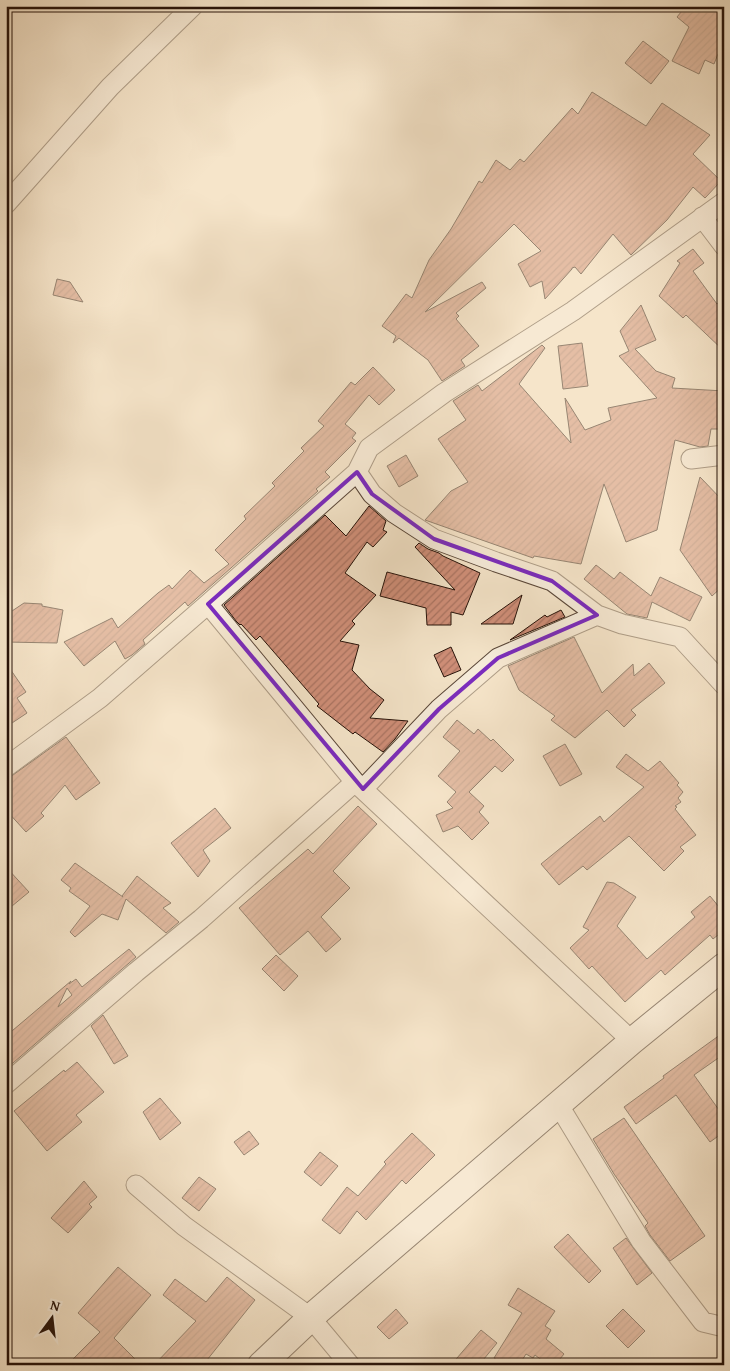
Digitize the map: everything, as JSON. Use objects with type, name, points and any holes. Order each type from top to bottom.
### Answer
[{"type":"main road","points":[[261,1365],[310,1317],[632,1041],[724,966]]},
{"type":"street","points":[[6,204],[110,86],[193,6]]},
{"type":"street","points":[[6,768],[100,698],[208,604],[356,472],[369,448],[444,393],[573,311],[724,202]]},
{"type":"street","points":[[702,217],[724,246]]},
{"type":"street","points":[[691,459],[724,455]]},
{"type":"street","points":[[356,472],[372,494],[394,513],[434,539],[552,581],[597,615],[622,624],[680,637],[720,674]]},
{"type":"street","points":[[208,604],[359,786],[632,1041]]},
{"type":"street","points":[[6,1084],[136,972],[359,786],[439,710],[498,658],[597,615]]},
{"type":"street","points":[[558,1104],[640,1241],[703,1322],[724,1327]]},
{"type":"street","points":[[136,1185],[184,1226],[310,1317],[350,1365]]},
{"type":"highlighted area","points":[[357,472],[372,494],[434,539],[552,581],[597,615],[498,658],[439,709],[363,789],[208,604]]},
{"type":"building","points":[[686,6],[724,6],[724,57],[718,54],[714,64],[705,60],[699,74],[672,61],[689,27],[677,17]]},
{"type":"building","points":[[643,41],[669,61],[651,84],[625,63]]},
{"type":"building","points":[[592,92],[646,126],[662,103],[710,135],[693,154],[721,181],[705,198],[693,187],[667,220],[631,255],[613,234],[581,274],[575,267],[572,268],[545,299],[542,281],[530,287],[518,264],[541,251],[514,224],[425,312],[482,282],[486,288],[456,313],[459,316],[456,319],[479,346],[461,360],[465,366],[442,381],[428,360],[399,338],[393,343],[396,336],[382,326],[406,294],[412,298],[429,260],[451,229],[479,181],[482,183],[496,160],[510,170],[520,159],[524,162],[572,108],[578,114]]},
{"type":"building","points":[[693,249],[704,263],[693,271],[717,304],[724,298],[724,351],[686,315],[683,318],[659,296],[680,263],[677,261]]},
{"type":"building","points":[[57,279],[70,282],[83,302],[53,295]]},
{"type":"building","points":[[641,305],[656,340],[635,349],[656,371],[675,378],[672,388],[724,391],[724,429],[711,429],[708,446],[700,447],[675,440],[657,530],[626,542],[604,484],[581,564],[534,556],[533,558],[425,520],[451,491],[468,482],[438,439],[466,420],[453,401],[478,385],[482,391],[542,345],[545,348],[519,384],[571,443],[565,398],[585,430],[611,420],[608,408],[657,398],[619,356],[629,351],[620,331]]},
{"type":"building","points":[[582,343],[588,386],[563,389],[558,346]]},
{"type":"building","points":[[373,367],[395,390],[379,405],[369,395],[345,424],[356,433],[352,438],[356,441],[325,472],[330,477],[316,489],[318,491],[188,606],[185,602],[143,640],[145,644],[132,655],[125,659],[115,641],[84,666],[64,642],[112,618],[118,628],[169,585],[172,589],[190,570],[204,583],[229,564],[215,550],[246,519],[244,516],[275,486],[272,483],[304,451],[301,448],[324,426],[318,421],[351,382],[355,385]]},
{"type":"building","points":[[406,455],[418,476],[399,487],[387,466]]},
{"type":"building","points":[[700,477],[724,502],[724,585],[712,596],[680,550]]},
{"type":"building","points":[[369,506],[386,521],[383,530],[387,532],[373,547],[367,542],[345,573],[376,595],[352,621],[355,624],[340,641],[359,645],[352,670],[370,689],[384,700],[370,718],[408,721],[383,752],[355,732],[353,734],[317,706],[319,704],[260,636],[256,640],[236,621],[224,605],[325,515],[346,536]]},
{"type":"building","points":[[419,543],[480,573],[463,615],[451,612],[451,625],[427,625],[426,608],[380,596],[387,572],[455,590],[415,547]]},
{"type":"building","points":[[596,565],[614,579],[620,572],[651,596],[660,577],[702,597],[690,621],[652,602],[647,618],[627,614],[584,579]]},
{"type":"building","points":[[522,595],[513,624],[481,624]]},
{"type":"building","points":[[24,603],[42,604],[42,606],[63,610],[57,643],[6,642],[6,615]]},
{"type":"building","points":[[561,610],[565,617],[510,640],[545,615],[547,617]]},
{"type":"building","points":[[574,637],[602,693],[633,664],[634,676],[649,663],[665,683],[631,710],[636,715],[624,727],[607,710],[575,738],[551,720],[555,716],[519,690],[508,666]]},
{"type":"building","points":[[451,647],[461,670],[444,677],[434,655]]},
{"type":"building","points":[[6,663],[26,692],[17,698],[27,713],[6,727]]},
{"type":"building","points":[[457,720],[474,734],[478,729],[491,741],[493,739],[514,760],[502,772],[495,766],[469,792],[484,806],[479,812],[489,823],[472,840],[458,826],[443,832],[436,815],[453,808],[447,802],[456,792],[438,776],[460,751],[443,737]]},
{"type":"building","points":[[66,737],[100,783],[76,800],[65,785],[41,813],[44,816],[26,832],[6,810],[6,780]]},
{"type":"building","points":[[565,744],[582,774],[560,786],[543,756]]},
{"type":"building","points":[[626,754],[648,771],[660,761],[679,783],[677,785],[683,792],[678,798],[681,802],[675,806],[677,807],[675,809],[696,835],[680,847],[684,851],[664,871],[629,836],[587,870],[583,866],[559,885],[541,864],[600,816],[604,822],[644,787],[616,767]]},
{"type":"building","points":[[358,806],[377,824],[333,871],[350,888],[321,917],[341,939],[326,952],[308,931],[280,955],[239,908],[308,849],[313,854]]},
{"type":"building","points":[[215,808],[231,828],[203,850],[210,861],[198,877],[171,843]]},
{"type":"building","points":[[75,863],[123,897],[137,876],[171,903],[163,908],[179,922],[166,933],[126,899],[118,920],[102,914],[75,937],[70,932],[90,906],[69,891],[71,888],[61,880]]},
{"type":"building","points":[[6,867],[29,892],[6,911]]},
{"type":"building","points":[[607,882],[614,883],[636,897],[617,926],[647,959],[695,917],[691,912],[710,896],[724,913],[724,930],[713,939],[710,935],[665,975],[661,970],[625,1002],[592,966],[589,969],[570,948],[589,930],[583,927]]},
{"type":"building","points":[[129,949],[136,957],[6,1069],[6,1036],[71,981],[69,984],[76,979],[82,987]],"holes":[[[67,988],[72,995],[58,1007]]]},
{"type":"building","points":[[276,955],[298,976],[284,991],[262,969]]},
{"type":"building","points":[[103,1015],[128,1056],[114,1064],[91,1026]]},
{"type":"building","points":[[724,1032],[724,1054],[694,1075],[724,1117],[724,1132],[710,1142],[676,1095],[636,1124],[624,1107]]},
{"type":"building","points":[[77,1062],[104,1092],[76,1115],[82,1122],[47,1151],[14,1111],[64,1070],[65,1072]]},
{"type":"building","points":[[160,1098],[181,1123],[160,1140],[143,1112]]},
{"type":"building","points":[[624,1118],[705,1236],[670,1261],[650,1235],[645,1226],[648,1223],[614,1174],[593,1139]]},
{"type":"building","points":[[249,1131],[259,1144],[244,1155],[234,1142]]},
{"type":"building","points":[[412,1133],[435,1155],[406,1184],[402,1180],[366,1220],[357,1211],[340,1234],[322,1220],[347,1187],[358,1196],[386,1164],[384,1162]]},
{"type":"building","points":[[320,1152],[338,1166],[321,1186],[304,1172]]},
{"type":"building","points":[[199,1177],[216,1189],[199,1211],[182,1198]]},
{"type":"building","points":[[84,1181],[97,1197],[89,1204],[92,1207],[68,1233],[51,1218]]},
{"type":"building","points":[[568,1234],[601,1271],[589,1283],[554,1247]]},
{"type":"building","points":[[626,1238],[652,1273],[637,1285],[613,1248]]},
{"type":"building","points":[[118,1267],[151,1295],[114,1338],[141,1365],[67,1365],[100,1332],[78,1313]]},
{"type":"building","points":[[227,1277],[255,1300],[203,1365],[154,1365],[196,1321],[163,1295],[175,1279],[206,1302]]},
{"type":"building","points":[[518,1288],[555,1311],[545,1326],[551,1330],[546,1339],[564,1354],[555,1365],[548,1365],[535,1355],[533,1358],[526,1354],[519,1365],[504,1365],[494,1358],[522,1313],[508,1305]]},
{"type":"building","points":[[396,1309],[408,1323],[389,1339],[377,1327]]},
{"type":"building","points":[[623,1309],[645,1331],[628,1348],[606,1326]]},
{"type":"building","points":[[481,1330],[497,1343],[479,1365],[451,1365]]}]
